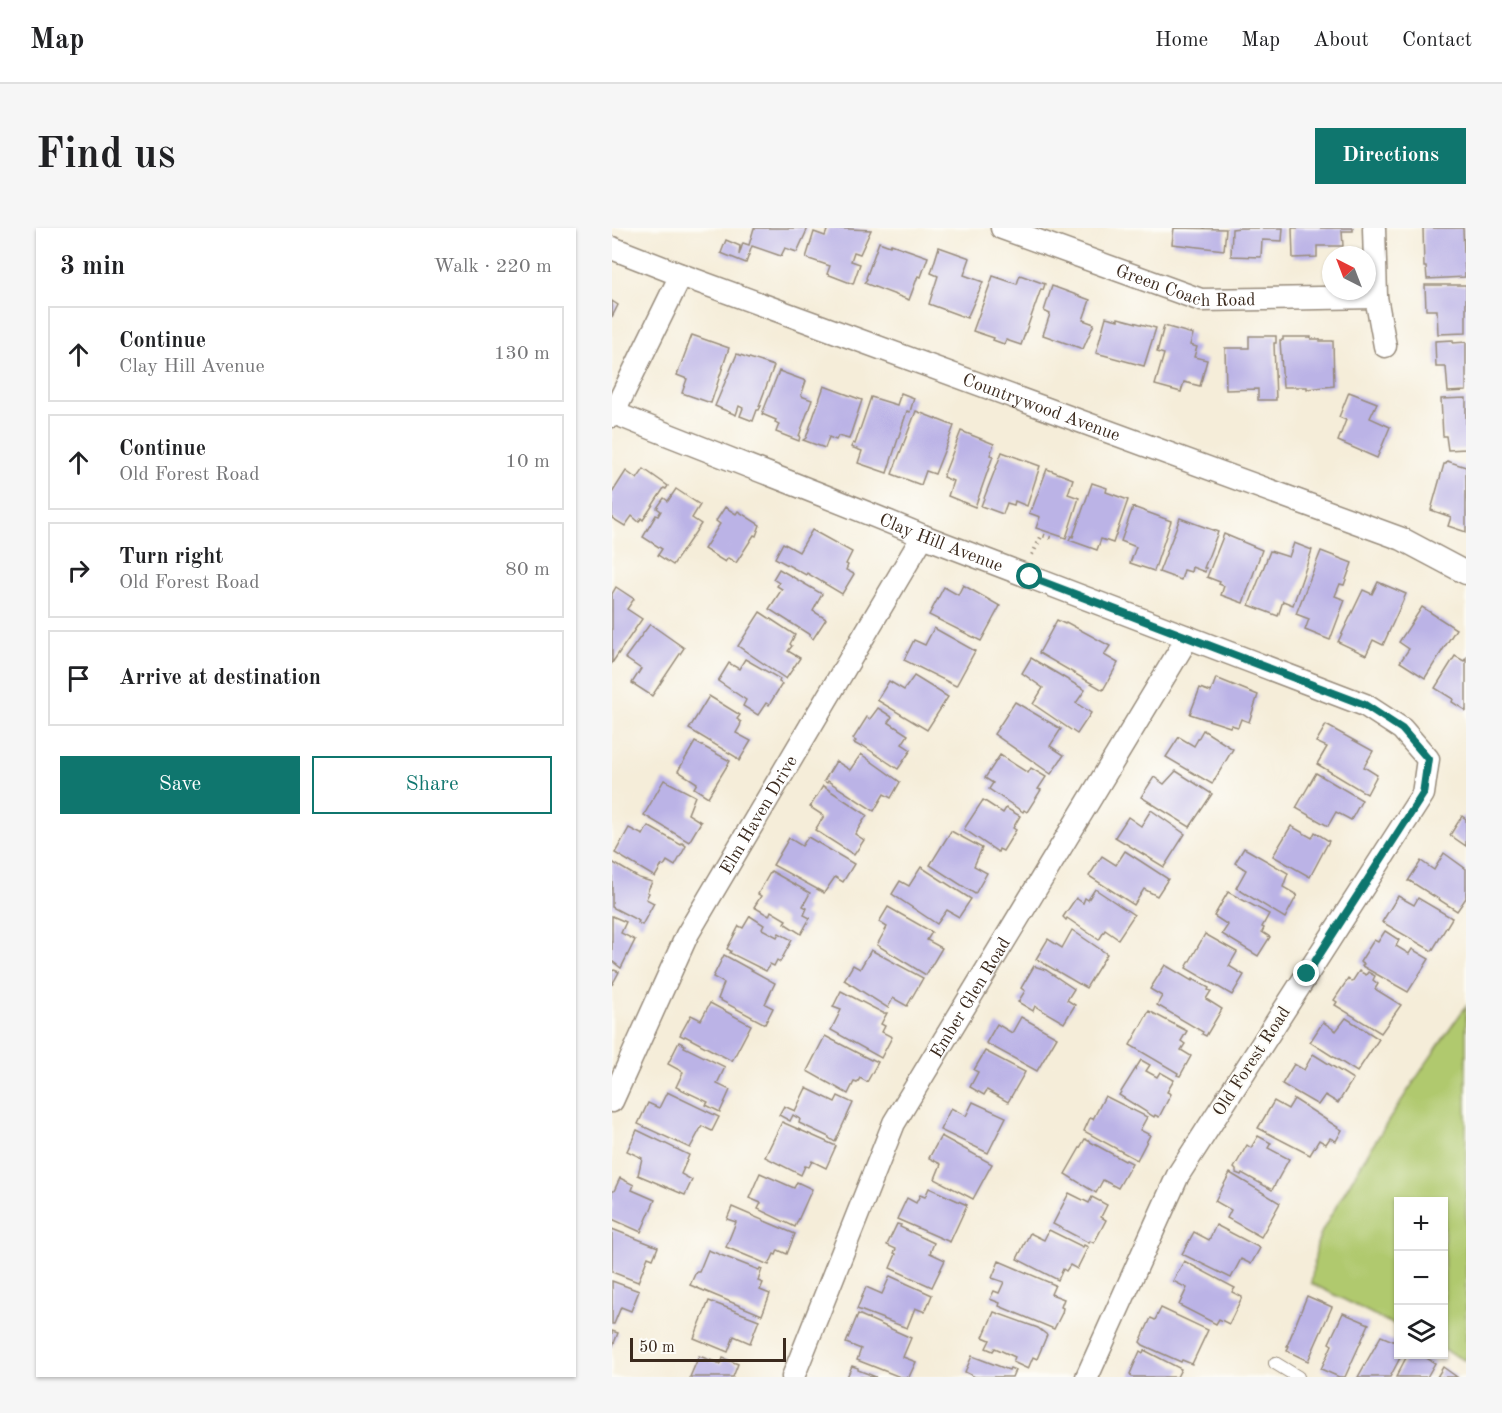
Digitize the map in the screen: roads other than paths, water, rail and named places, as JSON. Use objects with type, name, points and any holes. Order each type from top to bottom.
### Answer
[{"type":"street","name":"Green Coach Road","points":[[1002,228],[1201,300],[1322,298]]},
{"type":"street","points":[[1374,228],[1375,246]]},
{"type":"street","name":"Countrywood Avenue","points":[[612,248],[1402,539],[1466,573]]},
{"type":"street","points":[[613,414],[681,275]]},
{"type":"street","points":[[1376,297],[1385,346]]},
{"type":"street","name":"Clay Hill Avenue","points":[[613,414],[860,509],[923,536],[1365,705],[1402,729]]},
{"type":"street","name":"Elm Haven Drive","points":[[612,1101],[687,935],[923,536]]},
{"type":"street","name":"Ember Glen Road","points":[[793,1377],[894,1123],[1188,637]]},
{"type":"street","name":"Old Forest Road","points":[[1087,1377],[1178,1175],[1423,794],[1428,759],[1402,729]]},
{"type":"lane","points":[[1275,1363],[1298,1377]]}]
